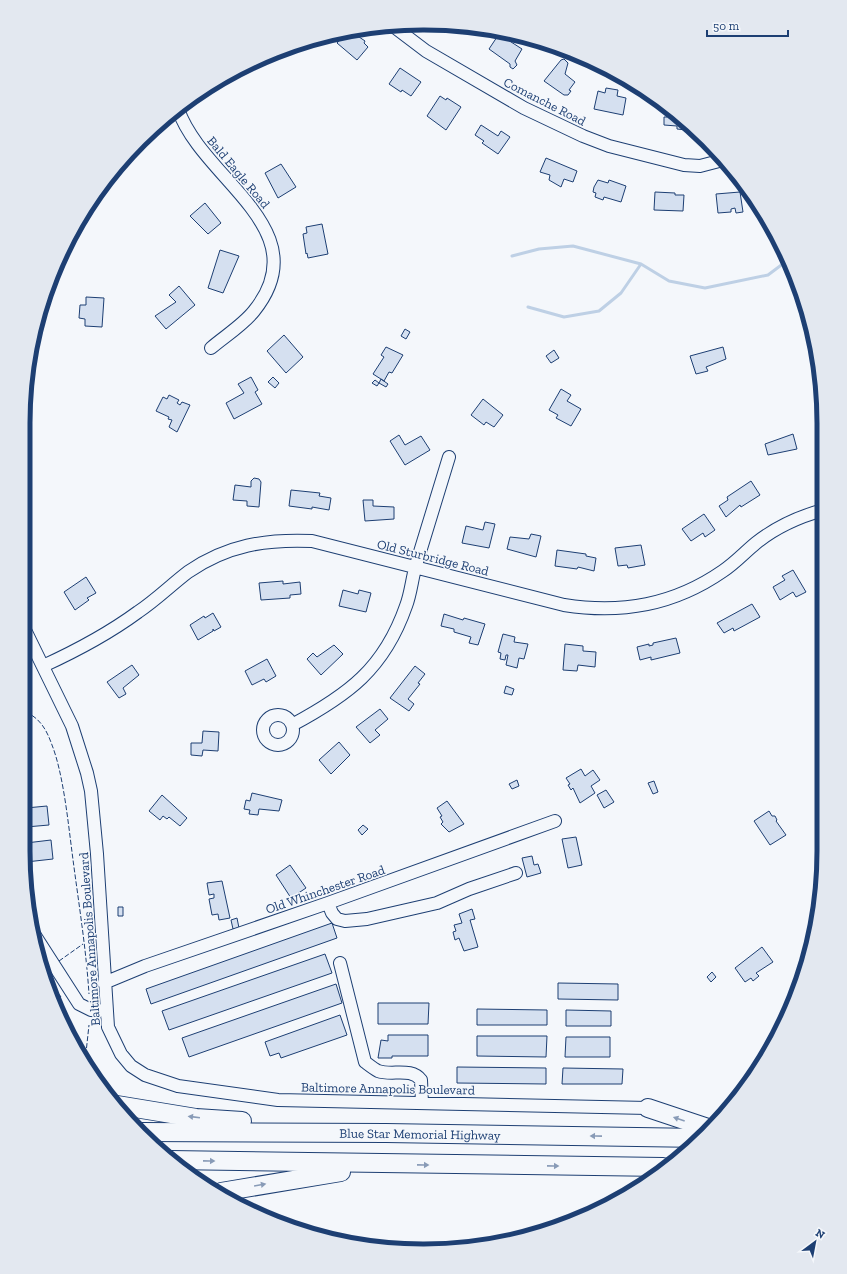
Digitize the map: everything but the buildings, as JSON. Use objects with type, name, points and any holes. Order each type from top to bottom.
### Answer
[{"type":"highway","points":[[125,1106],[196,1118],[386,1133]]},
{"type":"highway","points":[[648,1108],[704,1127]]},
{"type":"highway","points":[[635,1137],[650,1130],[652,1115],[648,1108]]},
{"type":"highway","name":"Blue Star Memorial Highway","points":[[148,1132],[386,1133],[692,1138]]},
{"type":"highway","points":[[181,1160],[657,1167]]},
{"type":"highway","points":[[227,1191],[321,1175],[402,1164]]},
{"type":"street","name":"Comanche Road","points":[[400,31],[426,51],[524,108],[583,136],[609,146],[684,165],[700,166],[717,162]]},
{"type":"street","name":"Bald Eagle Road","points":[[180,114],[199,148],[258,216],[268,234],[274,251],[275,270],[270,287],[262,300],[253,312],[211,348]]},
{"type":"street","points":[[292,725],[326,707],[344,695],[373,666],[397,629],[407,605],[416,567],[449,457]]},
{"type":"street","name":"Old Sturbridge Road","points":[[43,666],[97,640],[140,611],[194,569],[216,556],[234,548],[260,542],[284,540],[312,541],[564,605],[591,609],[616,609],[645,605],[670,598],[699,586],[724,570],[772,532],[802,516],[817,512]]},
{"type":"street","name":"Baltimore Annapolis Boulevard","points":[[30,640],[72,726],[82,754],[91,791],[97,854],[108,1027],[121,1054],[131,1066],[145,1075],[160,1081],[201,1090],[278,1100],[648,1108]]},
{"type":"street","name":"Old Whinchester Road","points":[[104,983],[145,966],[328,903],[554,821]]},
{"type":"street","points":[[328,903],[332,913],[337,919],[345,921],[367,919],[437,903],[469,889],[516,873]]},
{"type":"street","points":[[42,947],[78,1004],[91,1010],[107,1011]]},
{"type":"street","points":[[340,963],[360,1048],[365,1062],[373,1068],[379,1065],[396,1067],[401,1072],[416,1075],[421,1080],[422,1103]]},
{"type":"waterway","points":[[512,256],[539,249],[573,246],[641,264],[669,281],[705,288],[768,275],[783,264]]},
{"type":"waterway","points":[[528,307],[564,317],[599,311],[621,293],[641,264]]},
{"type":"fence","points":[[30,714],[36,718],[46,730],[56,756],[62,783],[82,923],[89,994]]},
{"type":"fence","points":[[59,961],[83,944]]},
{"type":"fence","points":[[86,1052],[89,1025]]}]
